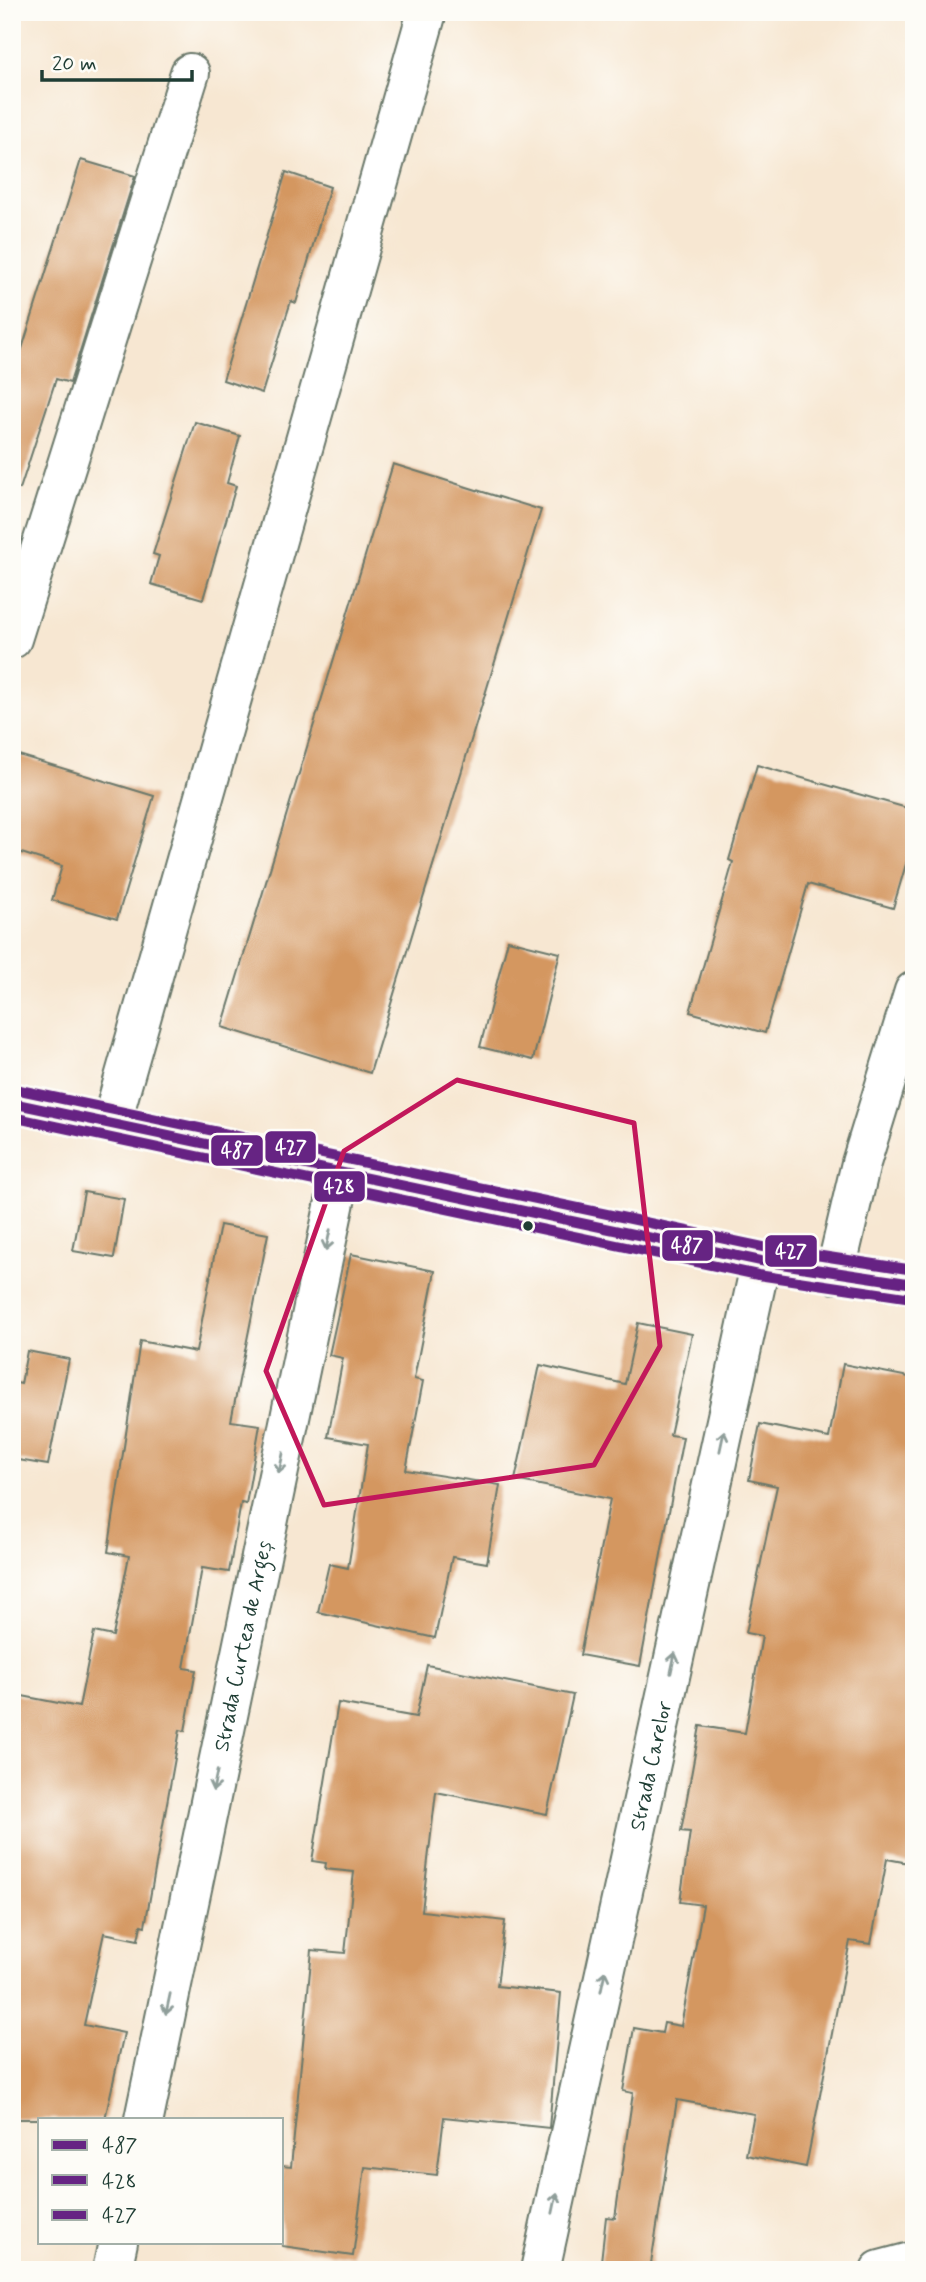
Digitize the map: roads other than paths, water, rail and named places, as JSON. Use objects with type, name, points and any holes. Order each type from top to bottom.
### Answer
[{"type":"main road","points":[[12,1103],[761,1261],[914,1284]]},
{"type":"street","points":[[111,1124],[427,12]]},
{"type":"street","points":[[12,639],[190,73]]},
{"type":"street","points":[[835,1274],[861,1164],[914,991]]},
{"type":"street","name":"Strada Curtea de Argeș","points":[[144,2118],[341,1173]]},
{"type":"street","name":"Strada Carelor","points":[[540,2270],[761,1261]]},
{"type":"street","points":[[112,2270],[118,2244]]},
{"type":"street","points":[[880,2270],[914,2261]]}]
